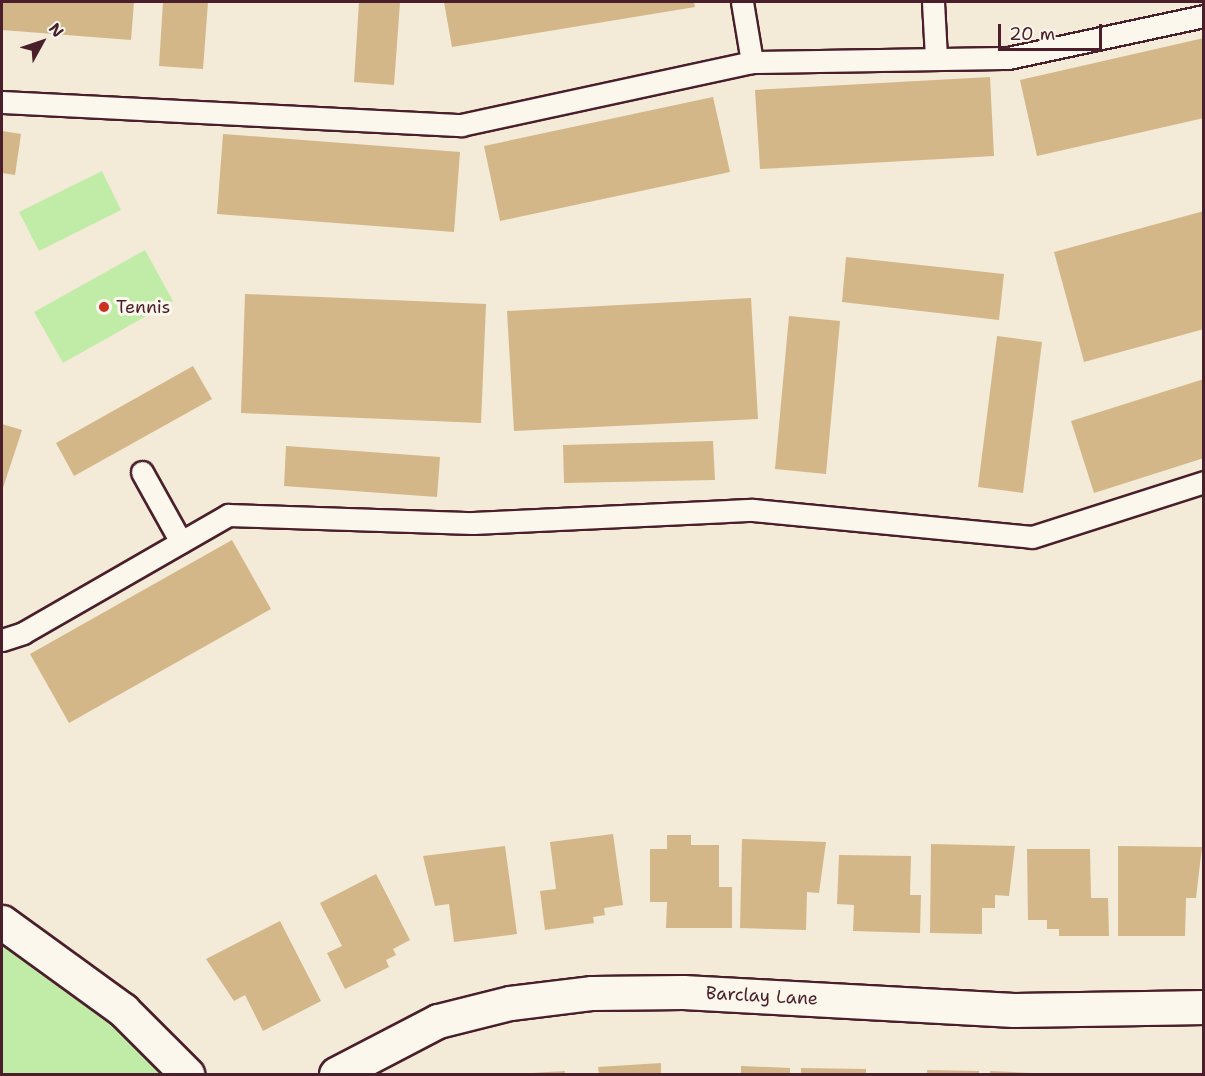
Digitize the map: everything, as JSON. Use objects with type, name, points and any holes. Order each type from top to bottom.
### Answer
[{"type":"street","points":[[2,922],[123,1010],[187,1074]]},
{"type":"street","name":"Barclay Lane","points":[[336,1074],[438,1021],[510,1003],[592,993],[683,992],[1014,1010],[1203,1007]]},
{"type":"lane","points":[[742,2],[752,62]]},
{"type":"lane","points":[[933,2],[936,58]]},
{"type":"lane","points":[[2,102],[461,125],[752,62],[1008,58],[1203,16]]},
{"type":"lane","points":[[142,472],[181,542]]},
{"type":"lane","points":[[2,640],[23,633],[228,515],[473,523],[753,510],[1032,537],[1203,482]]},
{"type":"green space","points":[[102,171],[121,210],[39,251],[19,212]]},
{"type":"green space","name":"Tennis","points":[[145,250],[173,301],[63,363],[34,312]]},
{"type":"green space","points":[[2,937],[180,1074],[2,1074]]},
{"type":"building","points":[[2,2],[134,2],[131,40],[2,30]]},
{"type":"building","points":[[163,2],[208,2],[203,69],[159,66]]},
{"type":"building","points":[[359,2],[400,2],[394,85],[354,82]]},
{"type":"building","points":[[444,2],[694,2],[695,7],[452,47]]},
{"type":"building","points":[[1204,38],[1204,118],[1037,156],[1020,80]]},
{"type":"building","points":[[990,77],[994,156],[760,169],[755,90]]},
{"type":"building","points":[[713,97],[730,172],[500,221],[484,146]]},
{"type":"building","points":[[2,131],[21,134],[15,175],[2,173]]},
{"type":"building","points":[[223,134],[460,152],[454,232],[217,214]]},
{"type":"building","points":[[1204,211],[1204,329],[1084,362],[1054,252]]},
{"type":"building","points":[[846,257],[1004,274],[999,320],[842,302]]},
{"type":"building","points":[[245,294],[486,304],[481,423],[241,413]]},
{"type":"building","points":[[751,298],[758,419],[514,431],[507,311]]},
{"type":"building","points":[[789,316],[840,321],[826,474],[775,469]]},
{"type":"building","points":[[997,336],[1042,342],[1023,493],[978,487]]},
{"type":"building","points":[[193,366],[212,399],[74,476],[56,443]]},
{"type":"building","points":[[1204,379],[1204,458],[1094,493],[1071,421]]},
{"type":"building","points":[[2,424],[22,430],[2,491]]},
{"type":"building","points":[[713,441],[715,480],[564,483],[563,445]]},
{"type":"building","points":[[286,446],[440,457],[437,497],[284,486]]},
{"type":"building","points":[[232,540],[271,609],[69,723],[30,654]]},
{"type":"building","points":[[613,834],[623,905],[604,908],[605,915],[593,917],[594,923],[545,930],[540,891],[556,889],[550,842]]},
{"type":"building","points":[[667,835],[691,835],[691,845],[719,845],[719,887],[732,887],[732,928],[666,928],[667,902],[650,902],[650,849],[667,849]]},
{"type":"building","points":[[742,839],[826,842],[819,893],[807,892],[806,930],[740,928]]},
{"type":"building","points":[[931,844],[1015,846],[1009,896],[995,895],[995,908],[982,908],[982,934],[930,933]]},
{"type":"building","points":[[505,846],[517,934],[454,942],[449,904],[435,906],[423,856]]},
{"type":"building","points":[[1118,846],[1202,847],[1196,898],[1186,898],[1185,936],[1118,936]]},
{"type":"building","points":[[1027,849],[1090,849],[1091,898],[1108,898],[1109,936],[1059,936],[1059,929],[1047,929],[1047,920],[1028,920]]},
{"type":"building","points":[[839,855],[911,856],[910,895],[921,895],[920,933],[853,931],[854,905],[837,904]]},
{"type":"building","points":[[376,874],[410,940],[393,949],[396,955],[386,960],[389,967],[345,989],[327,953],[342,946],[320,903]]},
{"type":"building","points":[[280,921],[321,1001],[263,1031],[245,995],[234,1001],[206,959]]},
{"type":"building","points":[[661,1063],[661,1074],[599,1074],[598,1067]]},
{"type":"building","points":[[741,1066],[790,1068],[790,1074],[741,1074]]},
{"type":"building","points":[[801,1068],[866,1069],[866,1074],[801,1074]]},
{"type":"building","points":[[927,1070],[979,1071],[979,1074],[927,1074]]},
{"type":"building","points":[[565,1071],[565,1074],[531,1074],[531,1073]]},
{"type":"building","points":[[990,1071],[1032,1073],[1032,1074],[990,1074]]},
{"type":"place","name":"Tennis","points":[[104,307]]}]
